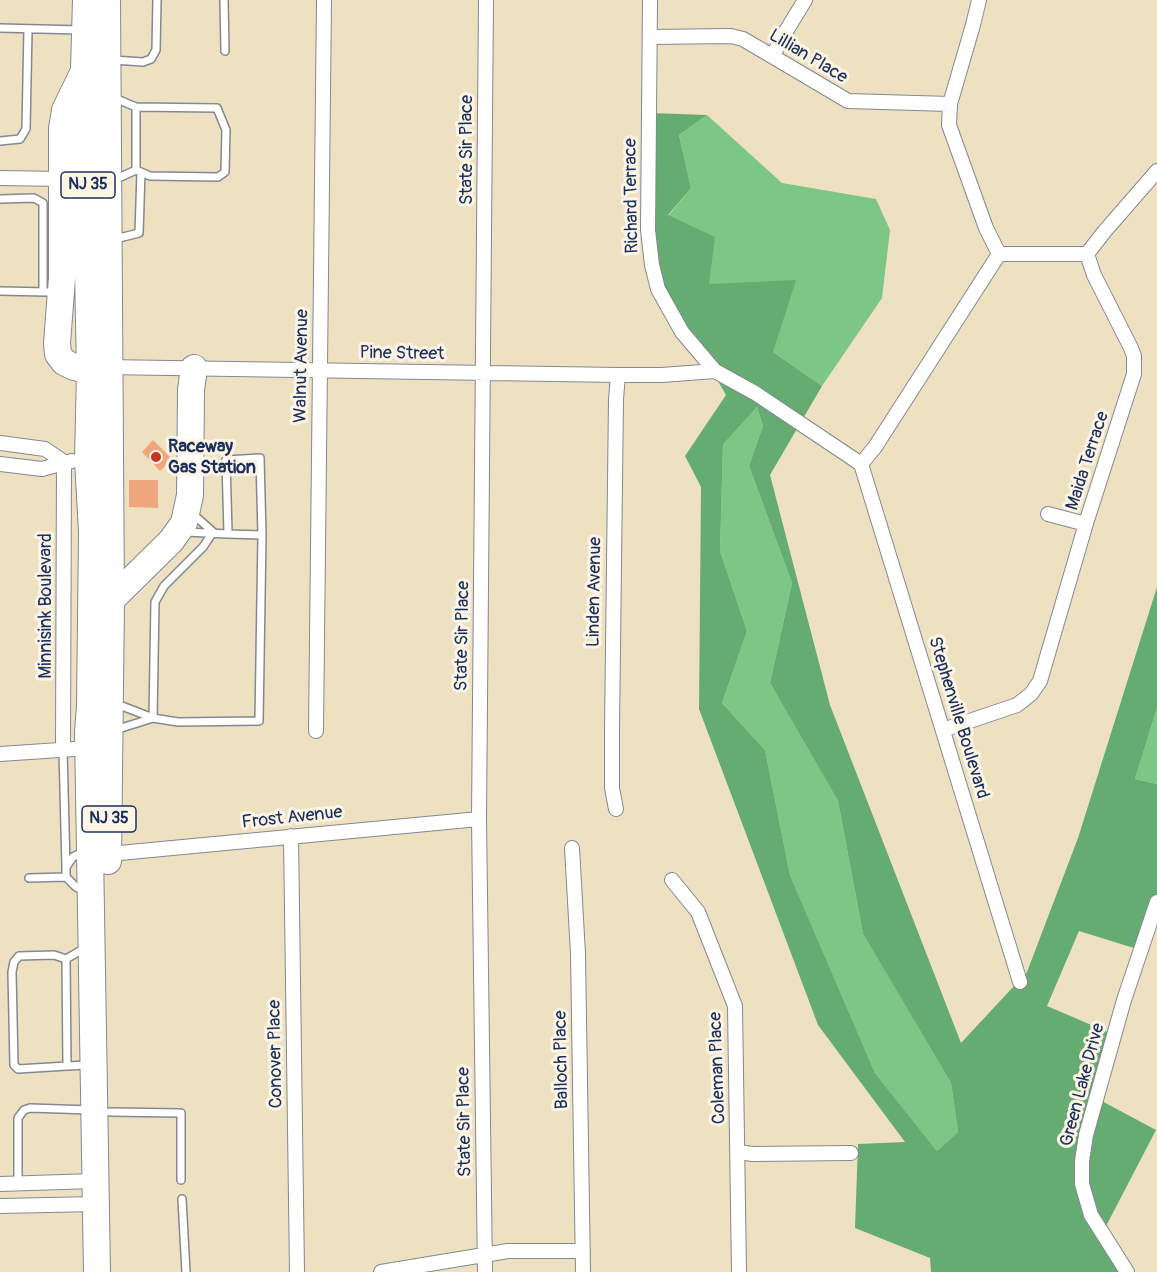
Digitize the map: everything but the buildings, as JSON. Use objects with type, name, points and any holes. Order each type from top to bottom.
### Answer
[{"type":"highway","name":"NJ 35","points":[[86,0],[86,30],[107,96],[110,240],[100,368],[76,461],[92,532],[89,748],[107,902],[103,1111],[96,1192],[97,1272]]},
{"type":"highway","name":"NJ 35","points":[[107,0],[96,65],[100,368],[111,600],[109,732],[100,851],[92,896],[94,1064],[103,1111],[114,1272]]},
{"type":"highway","points":[[96,65],[65,110],[62,129],[62,179],[52,292],[57,354],[64,362],[74,367],[100,368]]},
{"type":"highway","points":[[111,600],[171,541],[183,520],[190,495],[191,390],[194,369]]},
{"type":"street","name":"Walnut Avenue","points":[[316,731],[324,0]]},
{"type":"street","name":"State Sir Place","points":[[485,1272],[479,819],[486,0]]},
{"type":"street","name":"Richard Terrace","points":[[650,0],[648,230],[652,265],[658,289],[671,316],[715,371]]},
{"type":"street","points":[[773,56],[804,0]]},
{"type":"street","points":[[979,0],[950,104],[949,125],[986,228],[999,254]]},
{"type":"street","name":"Lillian Place","points":[[650,37],[731,36],[743,39],[848,101],[950,104]]},
{"type":"street","points":[[999,254],[1088,254],[1157,171]]},
{"type":"street","points":[[0,178],[62,179]]},
{"type":"street","points":[[715,371],[755,393],[861,464],[875,447],[999,254]]},
{"type":"street","name":"Maida Terrace","points":[[942,730],[1017,705],[1031,694],[1040,681],[1086,524],[1131,385],[1135,366],[1131,348],[1094,275],[1088,254]]},
{"type":"street","name":"Pine Street","points":[[100,368],[618,375],[662,375],[715,371]]},
{"type":"street","name":"Linden Avenue","points":[[616,809],[612,788],[612,730],[618,375]]},
{"type":"street","points":[[0,443],[45,449],[76,461]]},
{"type":"street","points":[[0,464],[42,468],[76,461]]},
{"type":"street","name":"Minnisink Boulevard","points":[[63,750],[76,461]]},
{"type":"street","name":"Stephenville Boulevard","points":[[861,464],[1020,982]]},
{"type":"street","points":[[1048,514],[1086,524]]},
{"type":"street","points":[[0,754],[89,748]]},
{"type":"street","name":"Frost Avenue","points":[[100,851],[479,819]]},
{"type":"street","name":"Conover Place","points":[[291,836],[297,1272]]},
{"type":"street","name":"Balloch Place","points":[[572,848],[578,954],[584,1272]]},
{"type":"street","name":"Coleman Place","points":[[672,880],[698,912],[735,1006],[739,1272]]},
{"type":"street","name":"Green Lake Drive","points":[[1127,1272],[1088,1207],[1082,1184],[1082,1161],[1086,1135],[1124,1000],[1157,902]]},
{"type":"street","points":[[738,1152],[753,1154],[851,1153]]},
{"type":"street","points":[[0,1185],[18,1184],[96,1192]]},
{"type":"street","points":[[0,1206],[96,1192]]},
{"type":"street","points":[[381,1272],[508,1251],[583,1251]]},
{"type":"lane","points":[[96,65],[143,62],[151,59],[156,50],[157,0]]},
{"type":"lane","points":[[224,0],[225,51]]},
{"type":"lane","points":[[0,28],[86,30]]},
{"type":"lane","points":[[0,141],[20,139],[26,129],[28,29]]},
{"type":"lane","points":[[107,96],[136,106],[217,108],[226,130],[225,172],[218,177],[150,176],[139,171],[109,183]]},
{"type":"lane","points":[[110,240],[139,233],[136,106]]},
{"type":"lane","points":[[0,199],[34,198],[43,203],[52,292],[0,291]]},
{"type":"lane","points":[[109,701],[153,718],[177,722],[259,721],[260,458],[226,460],[228,534]]},
{"type":"lane","points":[[183,520],[213,532],[261,535]]},
{"type":"lane","points":[[183,520],[213,532]]},
{"type":"lane","points":[[153,718],[155,602],[164,586],[203,547],[213,532]]},
{"type":"lane","points":[[109,732],[153,718]]},
{"type":"lane","points":[[63,750],[66,877],[76,887],[92,896]]},
{"type":"lane","points":[[66,867],[73,857],[100,851]]},
{"type":"lane","points":[[29,878],[66,877]]},
{"type":"lane","points":[[93,944],[66,959],[54,955],[19,956],[14,962],[12,972],[14,1065],[18,1069],[94,1064]]},
{"type":"lane","points":[[66,959],[67,1066]]},
{"type":"lane","points":[[18,1184],[18,1118],[24,1110],[30,1108],[181,1113],[181,1180]]},
{"type":"lane","points":[[182,1199],[186,1272]]},
{"type":"green space","points":[[651,113],[707,115],[679,135],[691,188],[668,215],[715,237],[709,284],[796,280],[773,352],[822,386],[770,475],[830,705],[961,1043],[1027,972],[1078,838],[1157,587],[1157,708],[1135,779],[1157,784],[1157,893],[1137,949],[1079,931],[1047,1006],[1117,1036],[1098,1099],[1156,1130],[1104,1230],[1130,1272],[931,1272],[930,1258],[855,1228],[858,1144],[905,1142],[818,1025],[699,709],[701,487],[685,456],[726,395],[656,275]],"holes":[[[757,407],[763,426],[749,466],[792,583],[770,683],[838,801],[863,934],[951,1083],[958,1132],[937,1151],[875,1073],[790,875],[765,750],[722,703],[747,631],[720,551],[723,444]]]},
{"type":"green space","points":[[707,115],[782,183],[876,199],[890,230],[882,298],[822,386],[773,352],[709,285],[668,216],[691,188],[679,135]]},
{"type":"green space","points":[[757,407],[763,426],[749,466],[792,583],[770,683],[838,801],[863,934],[951,1083],[958,1132],[937,1151],[875,1073],[790,875],[765,750],[722,703],[747,631],[720,551],[723,443]]},
{"type":"green space","points":[[1157,708],[1157,784],[1135,779]]},
{"type":"place","name":"Raceway Gas Station","points":[[156,457]]}]
